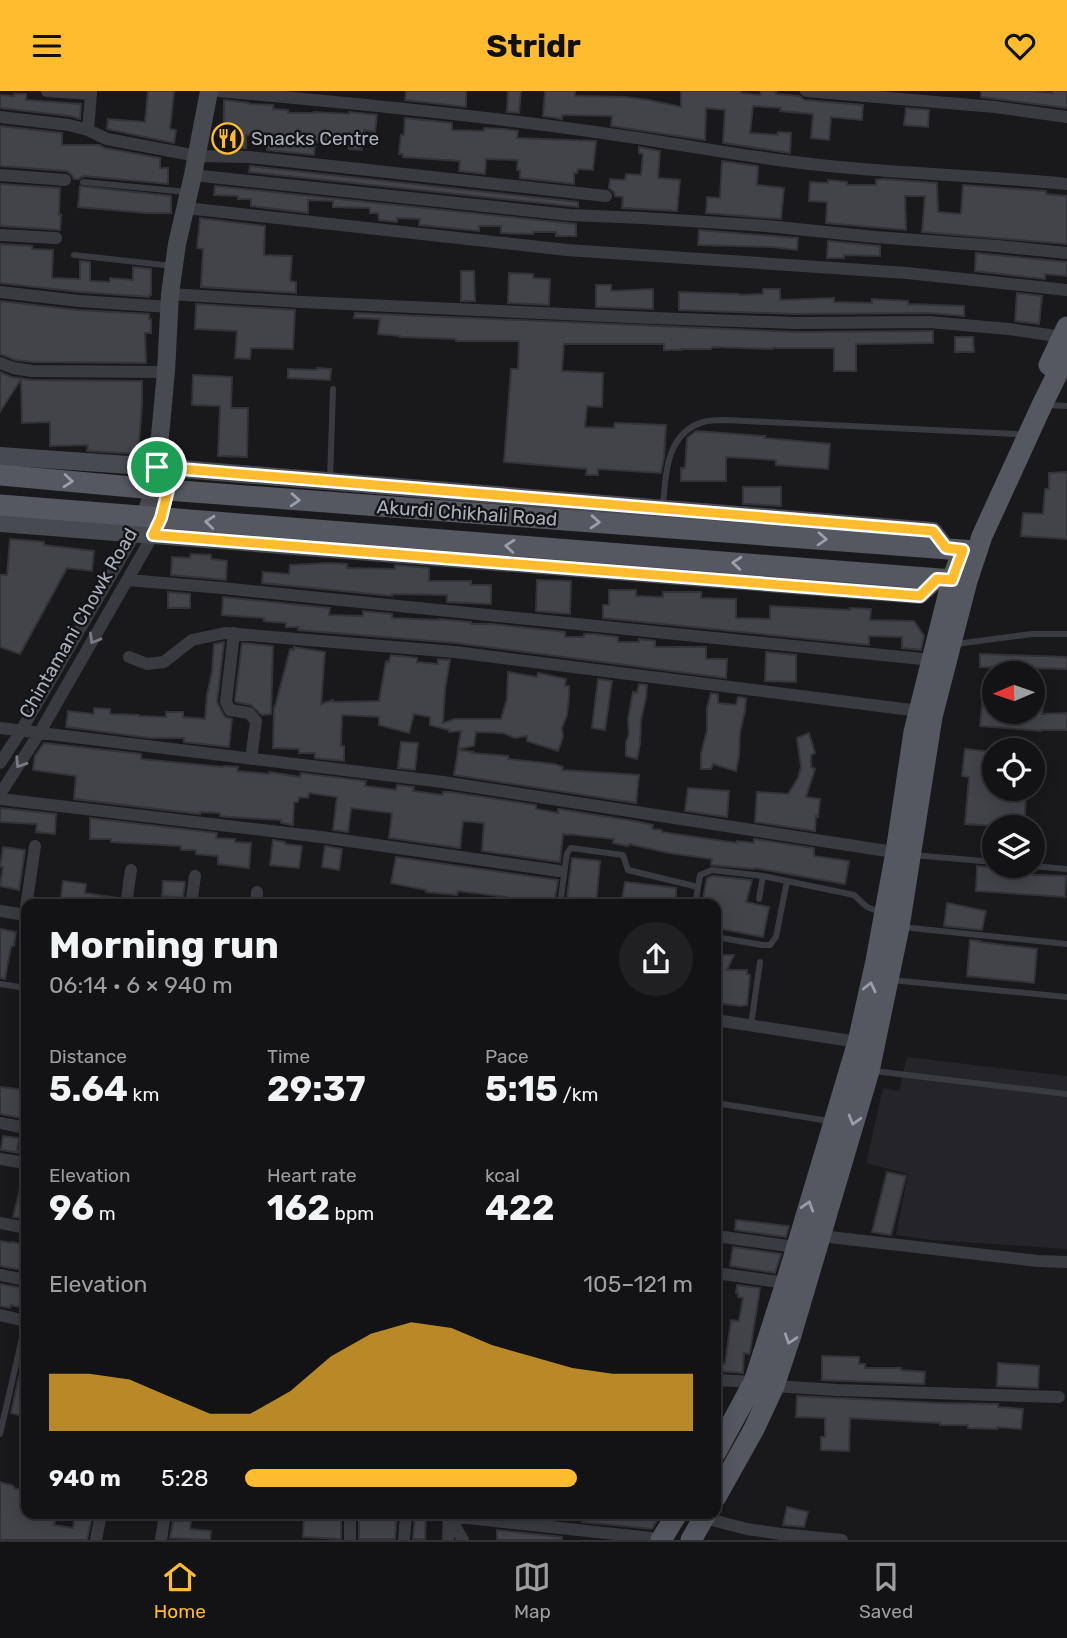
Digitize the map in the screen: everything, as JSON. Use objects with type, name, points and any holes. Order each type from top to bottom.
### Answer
[{"type":"main road","points":[[962,550],[982,536],[1042,405],[1061,382],[1065,340]]},
{"type":"main road","points":[[925,714],[932,660],[962,550],[1016,434],[1065,340]]},
{"type":"main road","name":"Akurdi Chikhali Road","points":[[0,475],[161,490],[962,550]]},
{"type":"main road","name":"Akurdi Chikhali Road","points":[[0,505],[149,526],[952,580]]},
{"type":"main road","points":[[721,1488],[754,1430],[796,1247],[834,1122],[889,980],[892,920],[903,854],[914,732],[925,714],[951,645],[952,580]]},
{"type":"main road","points":[[721,1444],[764,1384],[792,1335],[869,1071],[866,1043],[876,961],[892,920]]},
{"type":"main road","points":[[661,1540],[674,1519]]},
{"type":"main road","points":[[691,1540],[703,1519]]},
{"type":"street","points":[[47,91],[91,93],[89,130]]},
{"type":"street","name":"Chintamani Chowk Road","points":[[0,796],[128,580],[161,490],[157,467],[170,300],[208,91]]},
{"type":"street","points":[[218,91],[608,133],[827,166],[1002,177],[1067,184]]},
{"type":"street","points":[[806,91],[995,107],[1067,117]]},
{"type":"street","points":[[0,117],[69,125],[89,130],[107,139],[197,156],[249,157],[606,196]]},
{"type":"street","points":[[0,175],[65,180]]},
{"type":"street","points":[[189,192],[409,199],[586,215],[767,226],[1067,253]]},
{"type":"street","points":[[189,192],[567,250],[907,273],[1067,290]]},
{"type":"street","points":[[586,215],[588,194]]},
{"type":"street","points":[[0,235],[56,238]]},
{"type":"street","points":[[0,292],[79,300],[302,302],[796,323],[929,322],[1009,329],[1065,340]]},
{"type":"street","points":[[0,363],[32,371],[166,372]]},
{"type":"street","points":[[0,456],[933,531],[962,550]]},
{"type":"street","points":[[0,523],[149,526]]},
{"type":"street","name":"Chintamani Chowk Road","points":[[0,764],[149,526]]},
{"type":"street","points":[[128,580],[932,660]]},
{"type":"street","points":[[234,633],[226,702],[230,710],[249,713],[256,721],[251,759]]},
{"type":"street","points":[[129,657],[147,664],[164,662],[192,641],[234,633],[455,652],[925,714]]},
{"type":"street","points":[[0,728],[443,782],[903,854]]},
{"type":"street","points":[[0,796],[559,871]]},
{"type":"street","points":[[27,899],[35,846]]},
{"type":"street","points":[[127,899],[131,870]]},
{"type":"street","points":[[192,899],[195,876]]},
{"type":"street","points":[[0,911],[21,914]]},
{"type":"street","points":[[721,1021],[866,1043]]},
{"type":"street","points":[[0,1123],[21,1127]]},
{"type":"street","points":[[0,1159],[21,1162]]},
{"type":"street","points":[[0,1223],[21,1227]]},
{"type":"street","points":[[821,1236],[1067,1262]]},
{"type":"street","points":[[721,1237],[796,1247]]},
{"type":"street","points":[[721,1274],[786,1283]]},
{"type":"street","points":[[0,1275],[21,1279]]},
{"type":"street","points":[[0,1315],[21,1320]]},
{"type":"street","points":[[721,1380],[850,1390],[1059,1397]]},
{"type":"street","points":[[96,1540],[101,1519]]},
{"type":"street","points":[[161,1540],[164,1519]]},
{"type":"street","points":[[349,1540],[350,1519]]},
{"type":"street","points":[[404,1540],[406,1519]]},
{"type":"street","points":[[448,1540],[449,1519]]},
{"type":"street","points":[[451,1519],[463,1540]]},
{"type":"street","points":[[483,1519],[661,1540]]},
{"type":"street","points":[[715,1519],[747,1529],[842,1540]]},
{"type":"lane","points":[[83,181],[189,192]]},
{"type":"lane","points":[[74,255],[174,267]]},
{"type":"lane","points":[[330,482],[333,389]]},
{"type":"lane","points":[[1042,405],[1067,406]]},
{"type":"lane","points":[[663,509],[666,466],[676,443],[687,430],[702,422],[725,420],[1016,434]]},
{"type":"lane","points":[[951,645],[1032,634],[1067,634]]},
{"type":"lane","points":[[560,899],[570,848],[623,855],[628,870],[698,887]]},
{"type":"lane","points":[[903,854],[982,861]]},
{"type":"lane","points":[[1045,867],[1067,869]]},
{"type":"lane","points":[[696,899],[700,875],[712,870],[763,876],[854,895],[867,907],[892,920],[1067,944]]},
{"type":"lane","points":[[759,899],[763,876]]},
{"type":"lane","points":[[721,938],[770,945],[776,937],[787,881]]},
{"type":"lane","points":[[751,1025],[760,962]]},
{"type":"lane","points":[[889,980],[1067,997]]},
{"type":"lane","points":[[0,984],[21,987]]},
{"type":"lane","points":[[869,1071],[1067,1094]]},
{"type":"lane","points":[[721,1104],[834,1122]]},
{"type":"lane","points":[[0,1434],[21,1343]]},
{"type":"shaded area","points":[[907,1057],[1067,1076],[1067,1249],[896,1235],[908,1174],[866,1163],[883,1088],[899,1091]]},
{"type":"building","points":[[148,91],[174,91],[170,129],[176,130],[174,143],[107,129],[108,119],[145,122]]},
{"type":"building","points":[[406,91],[466,91],[466,107],[405,100]]},
{"type":"building","points":[[508,91],[521,91],[519,113],[507,112]]},
{"type":"building","points":[[545,91],[575,91],[575,96],[625,97],[681,107],[681,91],[741,91],[760,95],[761,91],[768,91],[799,96],[805,100],[863,105],[862,120],[831,117],[829,140],[811,138],[813,114],[753,106],[750,133],[791,133],[790,153],[723,143],[725,110],[706,108],[705,140],[611,126],[612,116],[562,115],[562,119],[543,116]]},
{"type":"building","points":[[981,91],[1067,91],[1067,108],[981,97]]},
{"type":"building","points":[[26,94],[26,100],[81,104],[80,119],[0,108],[0,95]]},
{"type":"building","points":[[224,100],[273,105],[273,109],[288,110],[288,113],[349,112],[377,115],[375,132],[364,130],[362,150],[349,149],[349,144],[315,142],[314,155],[267,150],[268,136],[246,135],[246,148],[223,148]]},
{"type":"building","points":[[906,108],[929,110],[928,127],[904,125]]},
{"type":"building","points":[[405,118],[452,123],[452,130],[484,131],[484,128],[518,131],[517,138],[596,141],[593,170],[578,169],[577,173],[574,173],[574,184],[520,178],[518,160],[486,159],[485,174],[459,171],[460,161],[403,157],[403,154],[399,154]]},
{"type":"building","points":[[0,126],[62,133],[62,145],[99,145],[160,158],[160,168],[168,168],[168,184],[84,176],[74,179],[66,171],[0,166]]},
{"type":"building","points":[[639,147],[660,151],[658,178],[680,180],[677,211],[622,208],[623,197],[615,196],[609,188],[610,179],[625,180],[626,174],[641,175],[643,154],[639,153]]},
{"type":"building","points":[[722,161],[758,166],[757,185],[784,188],[781,219],[706,213],[707,197],[720,198]]},
{"type":"building","points":[[250,166],[578,202],[578,207],[249,172]]},
{"type":"building","points":[[828,180],[847,182],[847,185],[876,185],[876,180],[937,183],[938,212],[961,214],[963,185],[1046,191],[1046,194],[1067,196],[1067,244],[922,232],[925,196],[905,196],[906,230],[826,223],[827,202],[809,201],[810,182],[828,183]]},
{"type":"building","points":[[0,184],[60,188],[60,230],[0,226]]},
{"type":"building","points":[[80,186],[171,196],[171,213],[78,207]]},
{"type":"building","points":[[215,186],[576,224],[576,236],[556,236],[556,232],[501,233],[501,226],[479,226],[479,231],[419,225],[420,219],[397,218],[397,222],[379,220],[378,213],[370,213],[370,208],[333,207],[333,201],[308,200],[308,213],[251,206],[251,199],[214,195]]},
{"type":"building","points":[[200,218],[265,226],[264,255],[292,256],[290,281],[296,282],[296,293],[201,287],[203,249],[197,248]]},
{"type":"building","points":[[699,230],[798,238],[797,250],[698,245]]},
{"type":"building","points":[[828,241],[880,246],[880,256],[844,255],[844,258],[827,258]]},
{"type":"building","points":[[0,244],[53,250],[52,278],[80,279],[80,261],[90,262],[90,281],[110,282],[110,278],[133,280],[133,267],[151,269],[151,295],[80,292],[0,283]]},
{"type":"building","points":[[976,253],[1067,262],[1067,276],[1045,274],[1045,279],[975,271]]},
{"type":"building","points":[[461,271],[474,271],[475,301],[461,301]]},
{"type":"building","points":[[509,273],[533,274],[533,278],[550,279],[549,305],[508,303]]},
{"type":"building","points":[[596,285],[611,285],[611,291],[653,289],[653,309],[596,307]]},
{"type":"building","points":[[763,289],[780,289],[780,300],[834,298],[834,302],[872,303],[872,299],[908,301],[908,304],[964,306],[964,316],[929,313],[796,314],[679,310],[679,292],[739,295],[763,294]]},
{"type":"building","points":[[1017,293],[1042,296],[1039,324],[1015,321]]},
{"type":"building","points":[[0,301],[78,310],[149,314],[151,333],[145,333],[146,363],[33,362],[15,360],[0,354]]},
{"type":"building","points":[[196,304],[295,310],[293,349],[251,348],[250,359],[235,358],[237,331],[195,329]]},
{"type":"building","points":[[355,313],[796,332],[933,331],[933,343],[856,344],[856,371],[834,371],[834,348],[712,347],[664,350],[664,344],[564,344],[562,371],[603,373],[602,407],[587,406],[585,427],[614,428],[615,423],[666,425],[661,473],[598,469],[598,475],[586,475],[587,469],[504,462],[511,369],[518,369],[519,341],[456,341],[378,334],[380,319],[354,318]]},
{"type":"building","points":[[955,337],[973,337],[974,352],[955,352]]},
{"type":"building","points":[[288,369],[331,369],[330,380],[288,378]]},
{"type":"building","points":[[0,372],[11,377],[32,380],[142,381],[138,454],[87,451],[88,445],[50,446],[50,422],[22,423],[21,379],[0,412]]},
{"type":"building","points":[[193,375],[232,377],[231,408],[248,408],[247,457],[218,456],[220,406],[192,405]]},
{"type":"building","points":[[696,431],[830,444],[828,469],[776,465],[776,460],[726,457],[726,481],[681,481],[681,468],[685,468],[687,438]]},
{"type":"building","points":[[1067,472],[1067,539],[1021,536],[1023,513],[1043,514],[1045,489],[1049,489],[1049,473]]},
{"type":"building","points":[[743,487],[781,487],[781,506],[743,504]]},
{"type":"building","points":[[10,539],[94,551],[92,571],[67,568],[20,654],[0,647],[0,575],[7,575]]},
{"type":"building","points":[[191,554],[211,555],[211,559],[227,561],[226,580],[171,575],[172,557],[190,558]]},
{"type":"building","points":[[347,564],[347,568],[395,569],[395,565],[429,568],[429,581],[471,581],[471,585],[491,585],[491,604],[447,602],[447,595],[392,596],[262,583],[263,572],[289,574],[290,565]]},
{"type":"building","points":[[537,580],[571,581],[570,614],[536,611]]},
{"type":"building","points":[[609,590],[636,590],[636,596],[663,597],[663,592],[701,592],[701,598],[736,599],[736,618],[770,619],[770,606],[871,609],[870,620],[914,621],[924,636],[921,650],[902,648],[902,637],[869,636],[869,645],[603,618],[603,605],[609,605]]},
{"type":"building","points":[[168,592],[190,594],[190,608],[168,608]]},
{"type":"building","points":[[223,597],[330,608],[329,615],[363,616],[363,611],[392,614],[392,618],[439,619],[565,632],[565,637],[593,634],[618,637],[618,642],[639,642],[639,639],[655,641],[655,647],[706,647],[706,659],[727,659],[726,678],[456,643],[298,630],[299,627],[286,627],[286,623],[264,621],[264,618],[222,615]]},
{"type":"building","points":[[224,642],[217,702],[225,717],[232,719],[229,747],[184,742],[184,738],[150,738],[66,727],[68,711],[94,714],[94,708],[110,709],[110,714],[139,716],[166,717],[166,712],[183,712],[183,717],[205,719],[214,644]]},
{"type":"building","points":[[242,643],[273,646],[271,714],[262,715],[251,705],[235,700]]},
{"type":"building","points":[[294,647],[325,652],[321,704],[333,700],[379,701],[386,661],[389,662],[391,655],[438,664],[438,659],[450,660],[443,723],[455,719],[501,719],[507,699],[508,672],[537,677],[538,673],[566,679],[565,686],[569,686],[567,715],[558,751],[527,741],[527,736],[515,738],[503,733],[476,732],[474,746],[458,749],[461,731],[449,732],[430,725],[430,717],[414,714],[409,733],[379,725],[379,717],[342,715],[341,746],[344,746],[344,761],[315,758],[315,753],[299,753],[299,749],[273,748],[274,707],[290,649],[294,650]]},
{"type":"building","points":[[766,652],[796,655],[796,682],[765,681]]},
{"type":"building","points":[[980,654],[1067,657],[1067,669],[1045,668],[1045,661],[982,661],[980,667]]},
{"type":"building","points":[[598,679],[612,681],[605,730],[592,728]]},
{"type":"building","points":[[639,684],[647,685],[637,759],[626,756],[626,742],[633,692],[637,693]]},
{"type":"building","points":[[711,693],[718,694],[718,703],[736,705],[738,697],[746,698],[736,771],[713,764],[711,769],[701,769]]},
{"type":"building","points":[[982,705],[982,725],[1045,725],[1045,714],[1067,713],[1067,730],[1041,731],[980,726]]},
{"type":"building","points":[[809,733],[815,753],[811,755],[811,767],[815,769],[806,797],[820,799],[815,831],[755,822],[757,792],[788,794],[798,778],[801,767],[797,738]]},
{"type":"building","points":[[401,742],[418,743],[415,770],[398,768]]},
{"type":"building","points":[[44,743],[141,754],[141,759],[238,767],[237,771],[300,777],[301,773],[366,781],[365,786],[396,790],[397,785],[414,787],[413,791],[443,795],[443,792],[450,792],[536,805],[536,809],[558,813],[558,809],[634,821],[653,825],[652,829],[662,832],[737,843],[754,843],[754,839],[814,848],[814,856],[849,861],[845,884],[755,868],[711,865],[712,859],[613,843],[614,839],[563,834],[560,862],[482,851],[484,823],[463,821],[460,848],[389,838],[392,813],[351,808],[348,832],[333,830],[337,797],[309,793],[308,798],[299,797],[298,802],[294,802],[293,825],[281,823],[281,820],[229,817],[220,816],[220,813],[200,814],[74,799],[76,776],[33,770],[35,756]]},
{"type":"building","points":[[965,749],[982,751],[982,801],[1026,801],[1025,815],[982,815],[982,825],[965,824],[969,777],[962,776]]},
{"type":"building","points":[[458,750],[554,764],[563,767],[562,770],[639,775],[636,803],[454,775]]},
{"type":"building","points":[[688,788],[729,791],[727,817],[685,811]]},
{"type":"building","points":[[0,808],[56,814],[55,834],[36,832],[37,824],[0,822]]},
{"type":"building","points":[[90,818],[217,833],[216,838],[251,843],[249,868],[218,864],[218,856],[196,854],[196,850],[181,850],[181,846],[90,839]]},
{"type":"building","points":[[273,840],[302,846],[299,868],[270,865]]},
{"type":"building","points":[[325,846],[342,849],[339,870],[322,867]]},
{"type":"building","points":[[3,847],[25,850],[19,890],[0,886]]},
{"type":"building","points":[[396,857],[558,880],[555,899],[507,899],[458,891],[457,895],[426,892],[391,883]]},
{"type":"building","points":[[572,858],[600,861],[597,899],[567,899]]},
{"type":"building","points":[[977,866],[982,867],[982,878],[1066,876],[1065,897],[976,891]]},
{"type":"building","points":[[713,876],[752,880],[746,902],[769,907],[763,937],[721,929],[721,899],[703,899],[707,878]]},
{"type":"building","points":[[63,881],[86,884],[85,893],[118,898],[118,899],[61,899]]},
{"type":"building","points":[[163,881],[185,882],[183,898],[162,896]]},
{"type":"building","points":[[625,882],[676,888],[676,899],[622,899]]},
{"type":"building","points":[[947,903],[986,911],[982,930],[944,926]]},
{"type":"building","points":[[0,929],[16,932],[5,979],[0,978]]},
{"type":"building","points":[[970,940],[1037,949],[1034,983],[967,976]]},
{"type":"building","points":[[721,955],[734,955],[727,970],[747,970],[750,975],[747,1005],[721,1004]]},
{"type":"building","points":[[0,1087],[21,1089],[21,1118],[0,1114]]},
{"type":"building","points":[[3,1136],[19,1138],[17,1150],[21,1150],[21,1153],[1,1150]]},
{"type":"building","points":[[887,1172],[906,1176],[891,1235],[872,1232]]},
{"type":"building","points":[[21,1185],[21,1218],[13,1217]]},
{"type":"building","points":[[736,1220],[789,1226],[786,1237],[735,1230]]},
{"type":"building","points":[[0,1241],[21,1244],[21,1270],[0,1266]]},
{"type":"building","points":[[733,1247],[781,1254],[775,1273],[730,1266]]},
{"type":"building","points":[[0,1284],[21,1288],[21,1308],[0,1306]]},
{"type":"building","points":[[737,1285],[760,1288],[750,1352],[744,1353],[743,1373],[721,1371],[721,1364],[725,1364],[731,1320],[739,1321],[743,1298],[736,1293]]},
{"type":"building","points":[[822,1356],[859,1357],[859,1364],[865,1364],[865,1368],[901,1368],[925,1372],[924,1384],[822,1380]]},
{"type":"building","points":[[998,1363],[1039,1366],[1038,1388],[997,1386]]},
{"type":"building","points":[[19,1376],[21,1416],[11,1413]]},
{"type":"building","points":[[797,1396],[998,1404],[998,1407],[1023,1409],[1021,1429],[968,1428],[968,1425],[850,1418],[849,1451],[821,1450],[821,1437],[825,1437],[825,1418],[796,1417]]},
{"type":"building","points":[[0,1482],[21,1490],[21,1519],[55,1519],[54,1525],[73,1528],[74,1519],[92,1519],[87,1540],[0,1540]]},
{"type":"building","points":[[787,1507],[808,1512],[804,1527],[783,1525]]},
{"type":"building","points":[[304,1519],[341,1519],[341,1539],[303,1537]]},
{"type":"building","points":[[359,1519],[397,1519],[395,1539],[359,1539]]},
{"type":"building","points":[[415,1519],[426,1519],[425,1539],[413,1539]]},
{"type":"building","points":[[582,1519],[658,1519],[652,1529],[582,1522]]},
{"type":"building","points":[[173,1521],[191,1521],[190,1529],[211,1531],[210,1540],[170,1538]]},
{"type":"building","points":[[497,1530],[562,1537],[562,1540],[497,1540]]},
{"type":"place","name":"Snacks Centre","points":[[228,138]]},
{"type":"route","points":[[157,467],[933,531],[946,548],[963,550],[952,580],[937,579],[920,596],[153,535],[161,518],[168,490],[157,467]]}]
